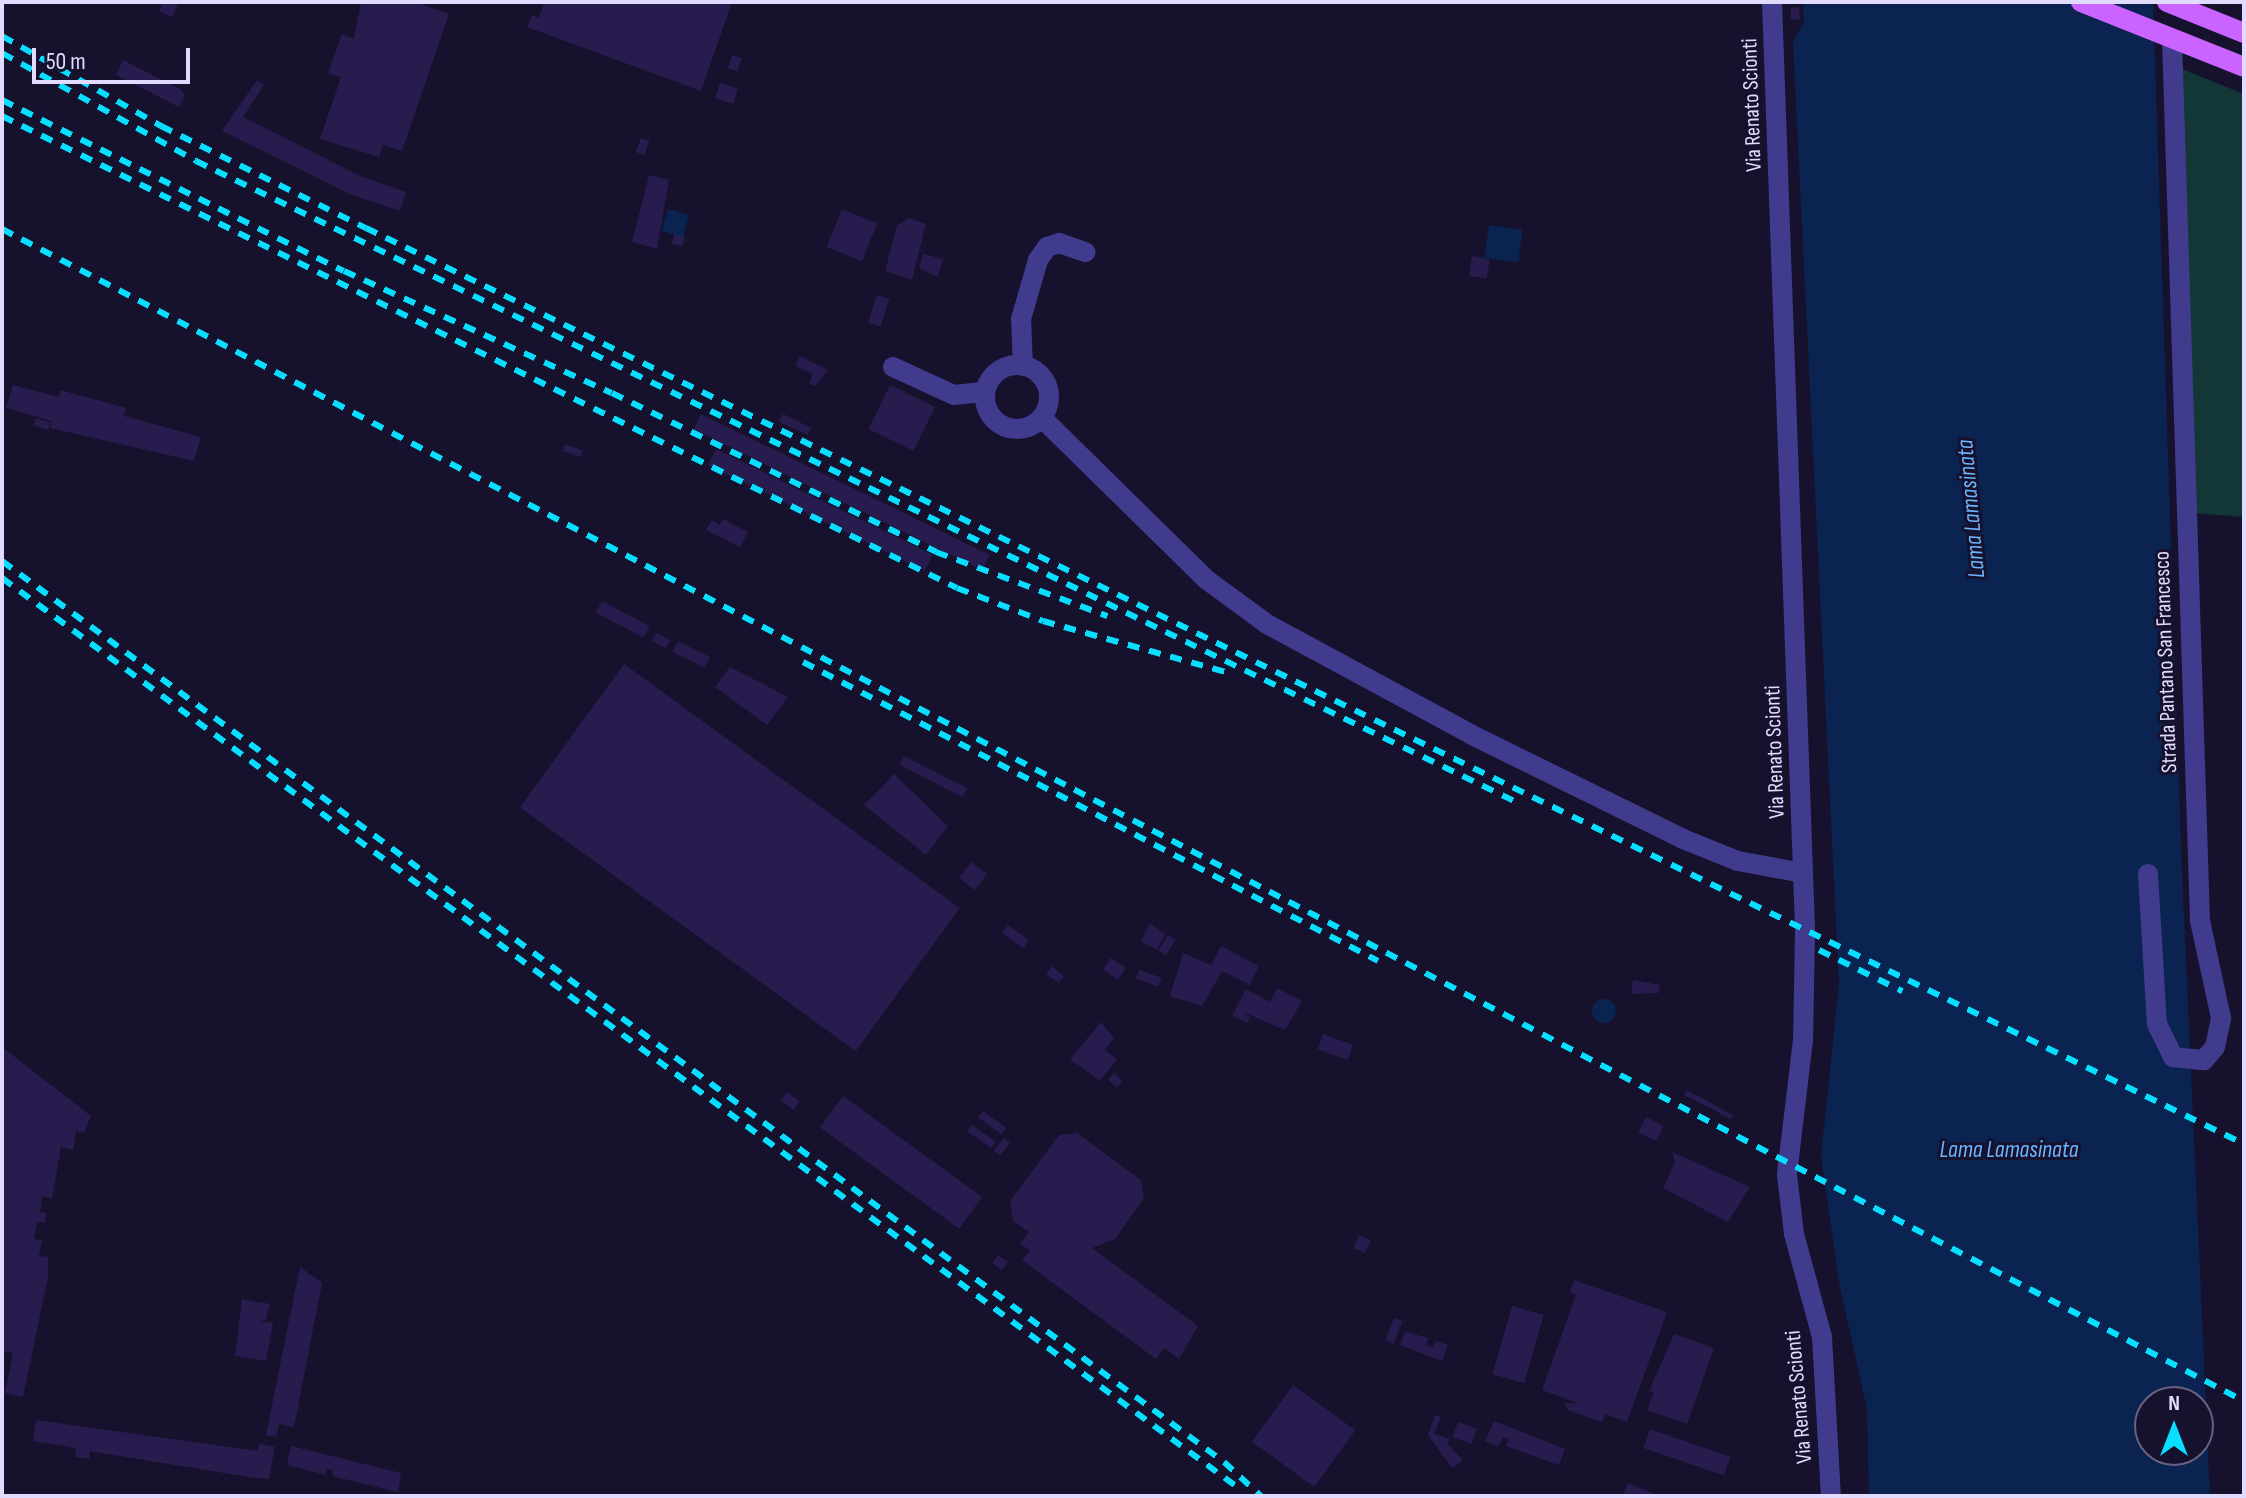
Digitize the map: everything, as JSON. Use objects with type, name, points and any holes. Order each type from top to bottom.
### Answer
[{"type":"main road","points":[[2081,2],[2244,67]]},
{"type":"main road","points":[[2172,3],[2244,33]]},
{"type":"street","name":"Via Renato Scionti","points":[[1772,2],[1803,873],[1803,1040],[1787,1175],[1794,1234],[1822,1337],[1831,1496]]},
{"type":"street","name":"Strada Pantano San Francesco","points":[[2148,874],[2157,1024],[2173,1057],[2204,1060],[2215,1047],[2221,1018],[2199,905],[2172,38]]},
{"type":"street","points":[[1042,418],[1047,386],[1023,366],[1021,319],[1038,260],[1047,247],[1059,243],[1085,252]]},
{"type":"street","points":[[1023,366],[994,374],[985,392],[988,412],[1003,426],[1022,429],[1042,418]]},
{"type":"street","points":[[893,367],[954,395],[985,392]]},
{"type":"street","points":[[1042,418],[1207,580],[1267,624],[1472,735],[1683,839],[1738,861],[1803,873]]},
{"type":"green space","points":[[2177,67],[2244,94],[2244,517],[2194,513]]},
{"type":"water","name":"Lama Lamasinata","points":[[1803,2],[2153,2],[2181,848],[2205,1386],[2134,1386],[2134,1466],[2209,1466],[2210,1496],[1869,1496],[1867,1409],[1839,1283],[1821,1156],[1839,984],[1793,41],[1804,23]]},
{"type":"water","points":[[668,209],[689,215],[683,237],[662,231]]},
{"type":"water","points":[[1489,225],[1523,230],[1518,262],[1484,258]]},
{"type":"water","points":[[1604,999],[1613,1002],[1616,1011],[1613,1020],[1604,1023],[1595,1020],[1592,1011],[1595,1002]]},
{"type":"building","points":[[164,2],[179,2],[172,17],[159,11]]},
{"type":"building","points":[[361,2],[415,2],[449,14],[402,151],[383,145],[379,157],[320,139],[341,77],[328,73],[342,34],[354,39]]},
{"type":"building","points":[[544,2],[732,2],[701,91],[527,27],[532,15],[539,18]]},
{"type":"building","points":[[1799,7],[1800,19],[1791,20],[1791,8]]},
{"type":"building","points":[[732,55],[742,58],[737,71],[728,68]]},
{"type":"building","points":[[123,60],[180,89],[185,95],[179,107],[116,75]]},
{"type":"building","points":[[257,80],[264,85],[243,117],[362,177],[406,192],[400,211],[352,195],[222,131]]},
{"type":"building","points":[[720,83],[738,89],[733,104],[715,98]]},
{"type":"building","points":[[641,138],[649,141],[644,155],[636,152]]},
{"type":"building","points":[[649,175],[669,180],[657,249],[632,242]]},
{"type":"building","points":[[842,209],[877,223],[862,261],[827,247]]},
{"type":"building","points":[[908,218],[926,224],[912,280],[885,271],[897,226]]},
{"type":"building","points":[[674,234],[685,237],[682,246],[672,244]]},
{"type":"building","points":[[923,254],[943,259],[938,277],[919,268]]},
{"type":"building","points":[[1472,256],[1490,259],[1487,279],[1469,276]]},
{"type":"building","points":[[877,295],[889,299],[880,327],[868,323]]},
{"type":"building","points":[[800,356],[828,370],[815,386],[809,383],[813,374],[795,366]]},
{"type":"building","points":[[13,385],[59,397],[60,390],[126,408],[124,416],[201,437],[194,461],[50,428],[52,421],[6,408]]},
{"type":"building","points":[[890,385],[935,407],[913,451],[869,429]]},
{"type":"building","points":[[701,414],[990,555],[982,570],[694,429]]},
{"type":"building","points":[[783,414],[811,428],[808,435],[779,422]]},
{"type":"building","points":[[36,418],[50,422],[48,430],[34,426]]},
{"type":"building","points":[[565,444],[583,451],[580,457],[562,451]]},
{"type":"building","points":[[716,449],[933,555],[925,571],[708,465]]},
{"type":"building","points":[[723,519],[748,532],[740,547],[706,530],[712,520],[720,525]]},
{"type":"building","points":[[602,601],[650,626],[644,638],[596,612]]},
{"type":"building","points":[[656,633],[670,640],[666,648],[652,641]]},
{"type":"building","points":[[678,641],[710,657],[705,668],[673,652]]},
{"type":"building","points":[[624,664],[960,908],[856,1051],[520,807]]},
{"type":"building","points":[[730,667],[788,697],[767,725],[715,687]]},
{"type":"building","points":[[904,756],[967,788],[963,797],[899,765]]},
{"type":"building","points":[[894,774],[948,826],[926,855],[864,805]]},
{"type":"building","points":[[971,862],[987,874],[975,890],[959,878]]},
{"type":"building","points":[[1150,923],[1165,934],[1157,950],[1141,941]]},
{"type":"building","points":[[1008,925],[1029,940],[1023,948],[1002,933]]},
{"type":"building","points":[[1168,935],[1176,940],[1166,955],[1158,950]]},
{"type":"building","points":[[1221,946],[1259,966],[1250,985],[1222,971],[1202,1006],[1170,996],[1183,953],[1211,965]]},
{"type":"building","points":[[1111,958],[1126,968],[1118,980],[1103,970]]},
{"type":"building","points":[[1052,966],[1064,976],[1059,983],[1046,974]]},
{"type":"building","points":[[1139,970],[1162,978],[1158,987],[1136,978]]},
{"type":"building","points":[[1633,980],[1660,985],[1658,993],[1631,994]]},
{"type":"building","points":[[1277,988],[1302,1001],[1285,1030],[1243,1012],[1250,1017],[1247,1023],[1232,1016],[1246,989],[1270,1002]]},
{"type":"building","points":[[1101,1022],[1114,1038],[1105,1050],[1117,1059],[1100,1081],[1070,1059]]},
{"type":"building","points":[[1323,1034],[1353,1045],[1348,1060],[1318,1049]]},
{"type":"building","points":[[2,1047],[91,1116],[84,1133],[76,1131],[73,1150],[61,1147],[52,1199],[42,1196],[40,1212],[46,1213],[45,1223],[37,1222],[34,1239],[42,1240],[39,1256],[48,1257],[48,1277],[23,1397],[5,1393],[13,1353],[2,1351]]},
{"type":"building","points":[[1114,1073],[1123,1081],[1117,1088],[1108,1080]]},
{"type":"building","points":[[1687,1090],[1733,1115],[1731,1119],[1684,1095]]},
{"type":"building","points":[[787,1092],[800,1102],[793,1110],[781,1100]]},
{"type":"building","points":[[843,1096],[982,1197],[959,1229],[820,1128]]},
{"type":"building","points":[[983,1111],[1006,1128],[1002,1135],[978,1117]]},
{"type":"building","points":[[1646,1117],[1664,1126],[1656,1141],[1638,1132]]},
{"type":"building","points":[[972,1125],[996,1142],[991,1148],[967,1132]]},
{"type":"building","points":[[1077,1133],[1141,1180],[1144,1198],[1115,1239],[1092,1248],[1198,1326],[1179,1359],[1164,1348],[1156,1359],[1022,1260],[1030,1250],[1020,1244],[1029,1232],[1013,1221],[1010,1201],[1059,1135]]},
{"type":"building","points":[[1004,1138],[1010,1143],[1000,1155],[994,1150]]},
{"type":"building","points":[[1672,1152],[1750,1187],[1728,1222],[1663,1188],[1675,1162]]},
{"type":"building","points":[[1359,1235],[1371,1240],[1365,1253],[1354,1248]]},
{"type":"building","points":[[998,1255],[1008,1262],[1002,1270],[992,1263]]},
{"type":"building","points":[[300,1267],[322,1283],[294,1427],[279,1424],[276,1437],[266,1435]]},
{"type":"building","points":[[1574,1280],[1667,1312],[1627,1422],[1605,1414],[1602,1422],[1568,1410],[1565,1403],[1580,1404],[1542,1390],[1576,1295],[1570,1292]]},
{"type":"building","points":[[242,1299],[270,1304],[266,1320],[260,1321],[273,1323],[266,1361],[235,1356]]},
{"type":"building","points":[[1512,1306],[1544,1315],[1524,1383],[1492,1374]]},
{"type":"building","points":[[1394,1318],[1402,1321],[1394,1344],[1385,1340]]},
{"type":"building","points":[[1405,1332],[1429,1338],[1426,1345],[1433,1348],[1436,1341],[1448,1345],[1442,1361],[1400,1345]]},
{"type":"building","points":[[1674,1334],[1714,1348],[1687,1424],[1647,1410],[1654,1392],[1649,1391]]},
{"type":"building","points":[[1293,1385],[1355,1430],[1314,1487],[1252,1442]]},
{"type":"building","points":[[1435,1415],[1441,1417],[1434,1434],[1450,1439],[1447,1443],[1463,1460],[1452,1468],[1428,1435]]},
{"type":"building","points":[[36,1420],[258,1451],[259,1444],[275,1447],[269,1479],[254,1478],[90,1451],[89,1459],[75,1457],[76,1448],[33,1441]]},
{"type":"building","points":[[1494,1421],[1565,1449],[1559,1465],[1506,1446],[1509,1439],[1503,1437],[1498,1447],[1485,1441]]},
{"type":"building","points":[[1458,1422],[1477,1429],[1471,1444],[1453,1437]]},
{"type":"building","points":[[1650,1429],[1730,1457],[1724,1476],[1643,1448]]},
{"type":"building","points":[[291,1446],[401,1473],[398,1492],[332,1476],[333,1470],[327,1469],[326,1475],[287,1465]]},
{"type":"building","points":[[1628,1483],[1659,1496],[1623,1496]]},
{"type":"railway","points":[[2,36],[161,126],[366,228],[2244,1144]]},
{"type":"railway","points":[[2,53],[196,161],[1514,801]]},
{"type":"railway","points":[[2,100],[344,271],[612,393],[936,552],[1107,616]]},
{"type":"railway","points":[[2,116],[957,588],[1043,621],[1226,672]]},
{"type":"railway","points":[[2,229],[2244,1401]]},
{"type":"railway","points":[[2,561],[1224,1462],[1261,1496]]},
{"type":"railway","points":[[2,578],[1237,1487]]},
{"type":"railway","points":[[803,662],[1378,961]]},
{"type":"railway","points":[[1819,950],[1902,991]]}]
